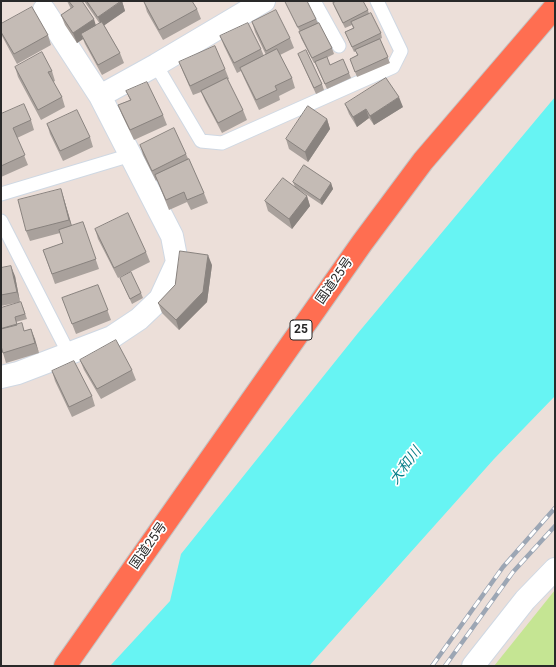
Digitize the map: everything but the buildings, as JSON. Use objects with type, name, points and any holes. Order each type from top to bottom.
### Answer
[{"type":"highway","name":"国道25号","points":[[65,666],[362,243],[423,161],[555,7]]},
{"type":"street","points":[[100,96],[156,65],[264,1]]},
{"type":"street","points":[[1,377],[18,373],[112,337],[139,319],[160,299],[177,262],[172,236],[100,96],[44,10]]},
{"type":"street","points":[[473,666],[525,600],[555,569]]},
{"type":"lane","points":[[314,1],[339,46]]},
{"type":"lane","points":[[156,65],[201,141],[222,143],[393,67],[401,52],[377,1]]},
{"type":"lane","points":[[1,194],[131,155]]},
{"type":"lane","points":[[1,221],[69,354]]},
{"type":"green space","points":[[555,590],[555,666],[494,666]]},
{"type":"water","name":"大和川","points":[[555,97],[555,396],[494,459],[309,666],[110,666],[170,601],[181,554],[358,333]]},
{"type":"railway","points":[[432,666],[503,567],[555,508]]},
{"type":"railway","points":[[445,666],[513,572],[555,526]]}]
